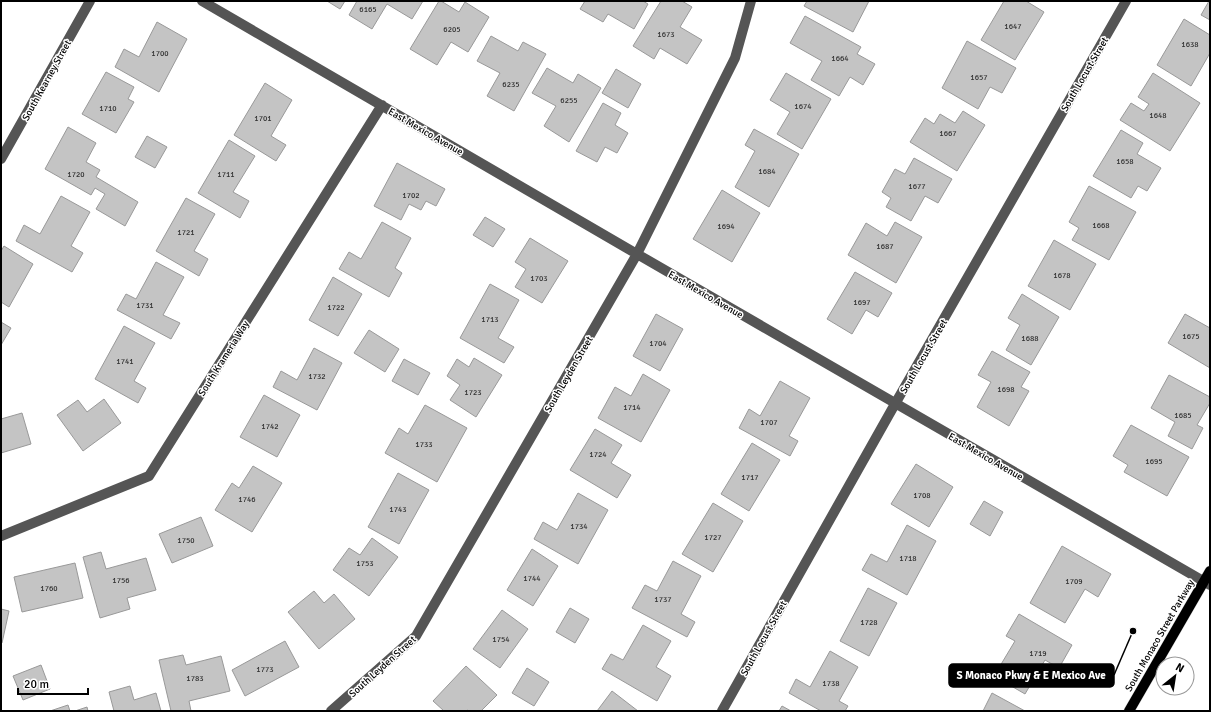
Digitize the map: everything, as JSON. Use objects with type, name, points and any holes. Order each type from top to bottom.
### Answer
[{"type":"main road","name":"South Monaco Street Parkway","points":[[1129,711],[1207,583],[1210,571]]},
{"type":"street","name":"South Kearney Street","points":[[1,159],[90,1]]},
{"type":"street","name":"East Mexico Avenue","points":[[202,1],[1207,583]]},
{"type":"street","name":"South Leyden Street","points":[[331,711],[416,636],[637,254],[735,58],[751,1]]},
{"type":"street","name":"South Locust Street","points":[[722,711],[1126,1]]},
{"type":"street","name":"South Krameria Way","points":[[1,536],[149,476],[382,105]]},
{"type":"building","points":[[327,1],[345,1],[340,9]]},
{"type":"building","points":[[357,1],[423,1],[412,19],[387,4],[372,29],[349,15]]},
{"type":"building","points":[[439,1],[459,12],[465,2],[489,17],[468,52],[451,42],[437,65],[410,49]]},
{"type":"building","points":[[585,1],[643,1],[648,4],[634,29],[608,14],[603,22],[580,9]]},
{"type":"building","points":[[661,1],[682,1],[692,7],[680,27],[702,40],[687,64],[660,48],[654,59],[633,46]]},
{"type":"building","points":[[807,1],[869,1],[853,32],[804,6]]},
{"type":"building","points":[[1004,1],[1026,1],[1044,12],[1015,60],[981,40]]},
{"type":"building","points":[[1210,1],[1210,20],[1201,15]]},
{"type":"building","points":[[805,16],[861,47],[857,54],[875,64],[863,85],[850,77],[839,96],[811,80],[822,61],[790,43]]},
{"type":"building","points":[[1184,19],[1210,35],[1210,53],[1191,86],[1157,65]]},
{"type":"building","points":[[157,22],[187,39],[159,92],[115,67],[124,49],[139,57]]},
{"type":"building","points":[[491,36],[518,51],[523,42],[546,54],[514,111],[487,96],[500,73],[477,61]]},
{"type":"building","points":[[967,41],[1016,68],[1002,93],[990,87],[978,109],[942,88]]},
{"type":"building","points":[[547,68],[573,83],[578,74],[601,88],[569,142],[544,126],[556,106],[532,93]]},
{"type":"building","points":[[616,69],[641,84],[628,108],[602,93]]},
{"type":"building","points":[[106,72],[134,87],[128,99],[134,102],[116,133],[82,114]]},
{"type":"building","points":[[786,73],[831,99],[802,149],[777,134],[790,112],[770,100]]},
{"type":"building","points":[[1153,73],[1200,103],[1170,151],[1120,120],[1131,103],[1144,111],[1149,104],[1138,97]]},
{"type":"building","points":[[265,83],[292,100],[271,136],[286,145],[276,161],[234,135]]},
{"type":"building","points":[[603,103],[621,113],[615,125],[628,133],[617,153],[605,147],[597,162],[576,151]]},
{"type":"building","points":[[963,111],[985,125],[957,171],[910,142],[925,118],[934,124],[940,114],[955,123]]},
{"type":"building","points":[[68,127],[96,143],[86,162],[100,170],[96,177],[138,202],[125,226],[96,209],[105,194],[95,188],[91,195],[45,169]]},
{"type":"building","points":[[754,129],[799,154],[769,207],[735,187],[755,151],[745,145]]},
{"type":"building","points":[[1121,130],[1143,143],[1137,154],[1161,168],[1147,191],[1138,186],[1131,198],[1093,176]]},
{"type":"building","points":[[147,136],[167,147],[155,168],[135,157]]},
{"type":"building","points":[[229,140],[255,156],[233,192],[249,201],[240,218],[198,193]]},
{"type":"building","points":[[914,158],[952,179],[938,203],[925,196],[911,221],[886,207],[891,198],[882,192],[895,169],[905,174]]},
{"type":"building","points":[[397,163],[445,189],[436,206],[426,201],[421,210],[409,204],[401,220],[374,206]]},
{"type":"building","points":[[1089,186],[1136,212],[1109,260],[1072,240],[1079,228],[1069,222]]},
{"type":"building","points":[[722,190],[760,213],[732,262],[693,239]]},
{"type":"building","points":[[61,196],[90,212],[71,246],[83,253],[72,272],[16,241],[24,225],[40,234]]},
{"type":"building","points":[[186,198],[215,214],[194,251],[208,259],[199,276],[156,251]]},
{"type":"building","points":[[485,217],[505,229],[493,247],[473,235]]},
{"type":"building","points":[[382,222],[411,238],[395,268],[402,273],[389,297],[339,269],[349,252],[361,259]]},
{"type":"building","points":[[895,222],[922,237],[896,283],[848,255],[866,223],[887,236]]},
{"type":"building","points":[[530,238],[568,261],[542,303],[515,287],[526,269],[515,262]]},
{"type":"building","points":[[1054,240],[1096,264],[1070,310],[1028,286]]},
{"type":"building","points":[[4,246],[33,264],[9,307],[1,302],[1,251]]},
{"type":"building","points":[[156,262],[184,277],[163,315],[180,323],[171,339],[117,310],[126,294],[136,299]]},
{"type":"building","points":[[855,272],[892,293],[878,317],[866,310],[852,334],[827,319]]},
{"type":"building","points":[[333,277],[362,294],[338,336],[309,320]]},
{"type":"building","points":[[490,284],[519,300],[498,338],[514,347],[504,363],[460,338]]},
{"type":"building","points":[[1022,294],[1059,317],[1031,365],[1006,350],[1020,325],[1008,318]]},
{"type":"building","points":[[656,314],[683,329],[660,371],[633,356]]},
{"type":"building","points":[[1185,314],[1210,328],[1210,368],[1168,343]]},
{"type":"building","points":[[1,322],[11,328],[1,345]]},
{"type":"building","points":[[124,326],[155,343],[134,381],[146,388],[138,403],[95,379]]},
{"type":"building","points":[[369,330],[399,349],[385,372],[354,353]]},
{"type":"building","points":[[314,348],[342,363],[317,410],[273,387],[281,371],[297,380]]},
{"type":"building","points":[[992,351],[1030,372],[1021,387],[1029,391],[1009,426],[977,407],[991,382],[978,375]]},
{"type":"building","points":[[474,358],[502,375],[476,417],[450,400],[460,385],[447,376],[457,359],[469,367]]},
{"type":"building","points":[[404,359],[430,373],[418,395],[392,381]]},
{"type":"building","points":[[643,374],[670,390],[641,442],[598,418],[615,387],[631,396]]},
{"type":"building","points":[[1169,375],[1210,397],[1210,403],[1197,425],[1203,428],[1192,449],[1168,436],[1175,422],[1151,408]]},
{"type":"building","points":[[780,381],[810,398],[789,436],[798,441],[790,456],[739,428],[749,409],[760,416]]},
{"type":"building","points":[[264,395],[300,415],[277,457],[240,437]]},
{"type":"building","points":[[104,399],[121,423],[83,451],[57,415],[78,400],[87,412]]},
{"type":"building","points":[[425,405],[467,428],[437,482],[385,453],[399,428],[408,434]]},
{"type":"building","points":[[22,413],[31,444],[1,453],[1,419]]},
{"type":"building","points":[[1131,425],[1189,457],[1167,496],[1124,472],[1128,465],[1113,456]]},
{"type":"building","points":[[595,429],[622,445],[611,463],[631,475],[617,498],[570,470]]},
{"type":"building","points":[[752,443],[780,460],[749,511],[721,494]]},
{"type":"building","points":[[916,464],[953,487],[929,527],[891,504]]},
{"type":"building","points":[[253,466],[282,483],[252,532],[215,510],[232,483],[239,488]]},
{"type":"building","points":[[398,473],[429,490],[399,544],[368,527]]},
{"type":"building","points":[[578,493],[608,510],[578,564],[534,539],[543,522],[557,530]]},
{"type":"building","points":[[984,501],[1003,512],[990,536],[970,524]]},
{"type":"building","points":[[713,503],[743,521],[713,572],[682,554]]},
{"type":"building","points":[[201,517],[213,546],[172,563],[159,534]]},
{"type":"building","points":[[907,525],[936,541],[907,595],[862,570],[871,554],[887,562]]},
{"type":"building","points":[[372,538],[398,557],[369,596],[333,570],[349,548],[360,555]]},
{"type":"building","points":[[1062,546],[1111,574],[1098,597],[1085,589],[1065,623],[1030,603]]},
{"type":"building","points":[[532,549],[558,566],[533,606],[507,590]]},
{"type":"building","points":[[101,552],[106,569],[146,558],[156,590],[127,598],[130,609],[100,618],[83,557]]},
{"type":"building","points":[[673,561],[701,576],[681,614],[695,622],[687,637],[632,608],[645,585],[657,591]]},
{"type":"building","points":[[75,563],[83,598],[22,612],[14,577]]},
{"type":"building","points":[[868,588],[897,603],[869,656],[840,641]]},
{"type":"building","points":[[314,591],[324,603],[334,594],[355,619],[319,649],[288,612]]},
{"type":"building","points":[[570,608],[589,619],[575,643],[556,632]]},
{"type":"building","points":[[1,609],[9,611],[2,643],[1,643]]},
{"type":"building","points":[[502,610],[528,629],[500,668],[473,649]]},
{"type":"building","points":[[1019,614],[1072,645],[1059,668],[1045,660],[1025,694],[994,676],[1015,641],[1006,636]]},
{"type":"building","points":[[643,625],[671,641],[656,667],[671,676],[657,701],[602,669],[611,654],[623,660]]},
{"type":"building","points":[[285,641],[299,667],[245,696],[232,670]]},
{"type":"building","points":[[830,651],[858,667],[839,701],[848,706],[845,711],[821,711],[789,693],[796,679],[810,687]]},
{"type":"building","points":[[183,655],[186,665],[221,656],[230,691],[189,701],[191,711],[171,711],[159,660]]},
{"type":"building","points":[[41,665],[50,689],[23,700],[13,676]]},
{"type":"building","points":[[466,666],[497,695],[481,711],[444,711],[433,701]]},
{"type":"building","points":[[527,668],[549,682],[534,706],[512,693]]},
{"type":"building","points":[[130,686],[134,700],[156,693],[161,711],[114,711],[109,692]]},
{"type":"building","points":[[612,691],[638,711],[597,711]]},
{"type":"building","points":[[992,693],[1025,711],[983,711]]},
{"type":"building","points":[[68,705],[70,711],[50,711]]},
{"type":"building","points":[[782,706],[791,711],[779,711]]},
{"type":"building","points":[[87,707],[88,711],[75,711]]},
{"type":"place","name":"S Monaco Pkwy & E Mexico Ave","points":[[1133,631]]}]
